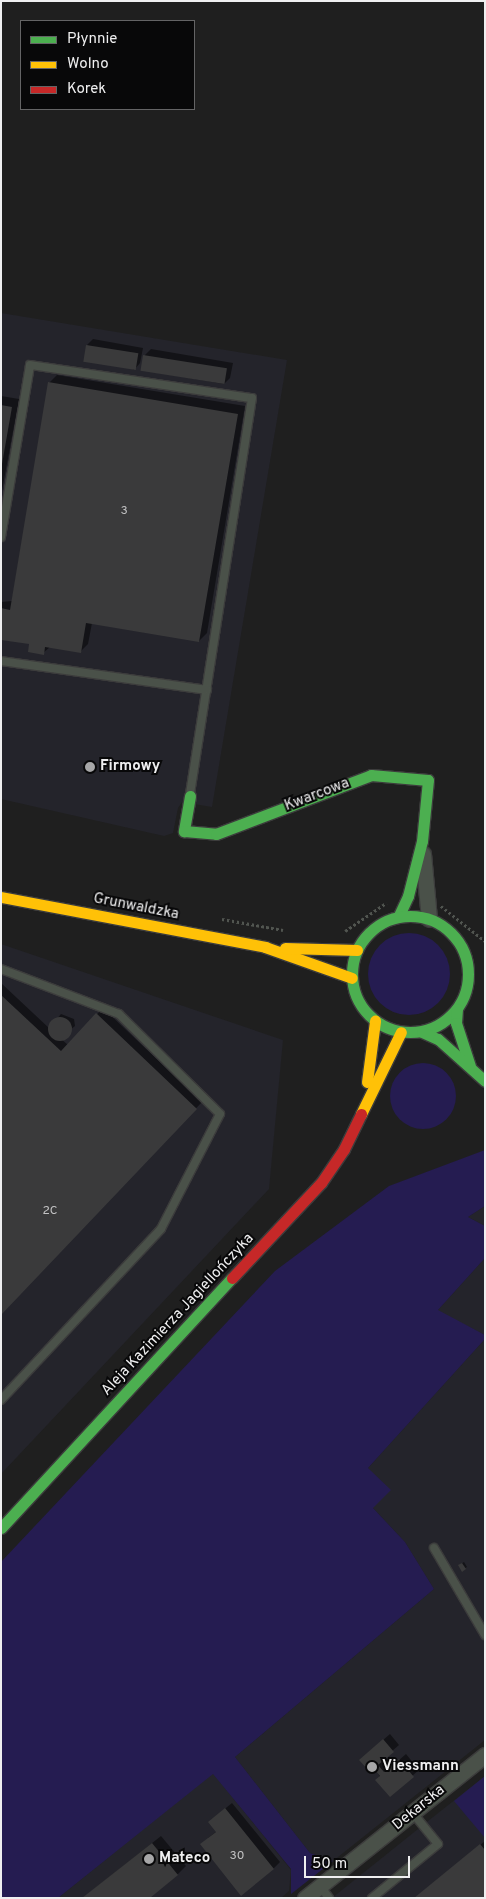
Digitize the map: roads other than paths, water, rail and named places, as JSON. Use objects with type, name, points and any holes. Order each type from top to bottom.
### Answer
[{"type":"main road","name":"Kwarcowa","points":[[190,796],[184,831],[216,834],[370,775],[428,780],[422,841],[408,896],[398,918]]},
{"type":"main road","name":"Grunwaldzka","points":[[1,897],[265,947],[357,950]]},
{"type":"main road","points":[[398,918],[429,919],[455,937],[473,968],[471,990],[441,1024],[422,1032],[401,1032],[375,1021],[355,994],[352,978],[357,950],[374,929],[398,918]]},
{"type":"main road","name":"Grunwaldzka","points":[[265,947],[352,978]]},
{"type":"main road","points":[[456,1009],[458,1032],[470,1066]]},
{"type":"main road","name":"Aleja Kazimierza Jagiellończyka","points":[[361,1110],[371,1063],[375,1021]]},
{"type":"main road","name":"Aleja Kazimierza Jagiellończyka","points":[[1,1528],[321,1183],[344,1149],[361,1110],[401,1032]]},
{"type":"main road","points":[[422,1032],[438,1039],[485,1081]]},
{"type":"street","name":"Kwarcowa","points":[[422,841],[429,919]]},
{"type":"street","name":"Dekarska","points":[[306,1898],[324,1892],[413,1813],[485,1755]]},
{"type":"lane","points":[[1,537],[30,365],[252,398],[190,796]]},
{"type":"lane","points":[[1,661],[206,690]]},
{"type":"lane","points":[[1,969],[119,1014],[220,1114],[161,1229],[1,1400]]},
{"type":"lane","points":[[434,1548],[485,1635]]},
{"type":"lane","points":[[372,1898],[438,1844],[413,1813]]},
{"type":"place","name":"Firmowy","points":[[90,767]]},
{"type":"place","name":"Viessmann","points":[[372,1767]]},
{"type":"place","name":"Mateco","points":[[149,1859]]}]
